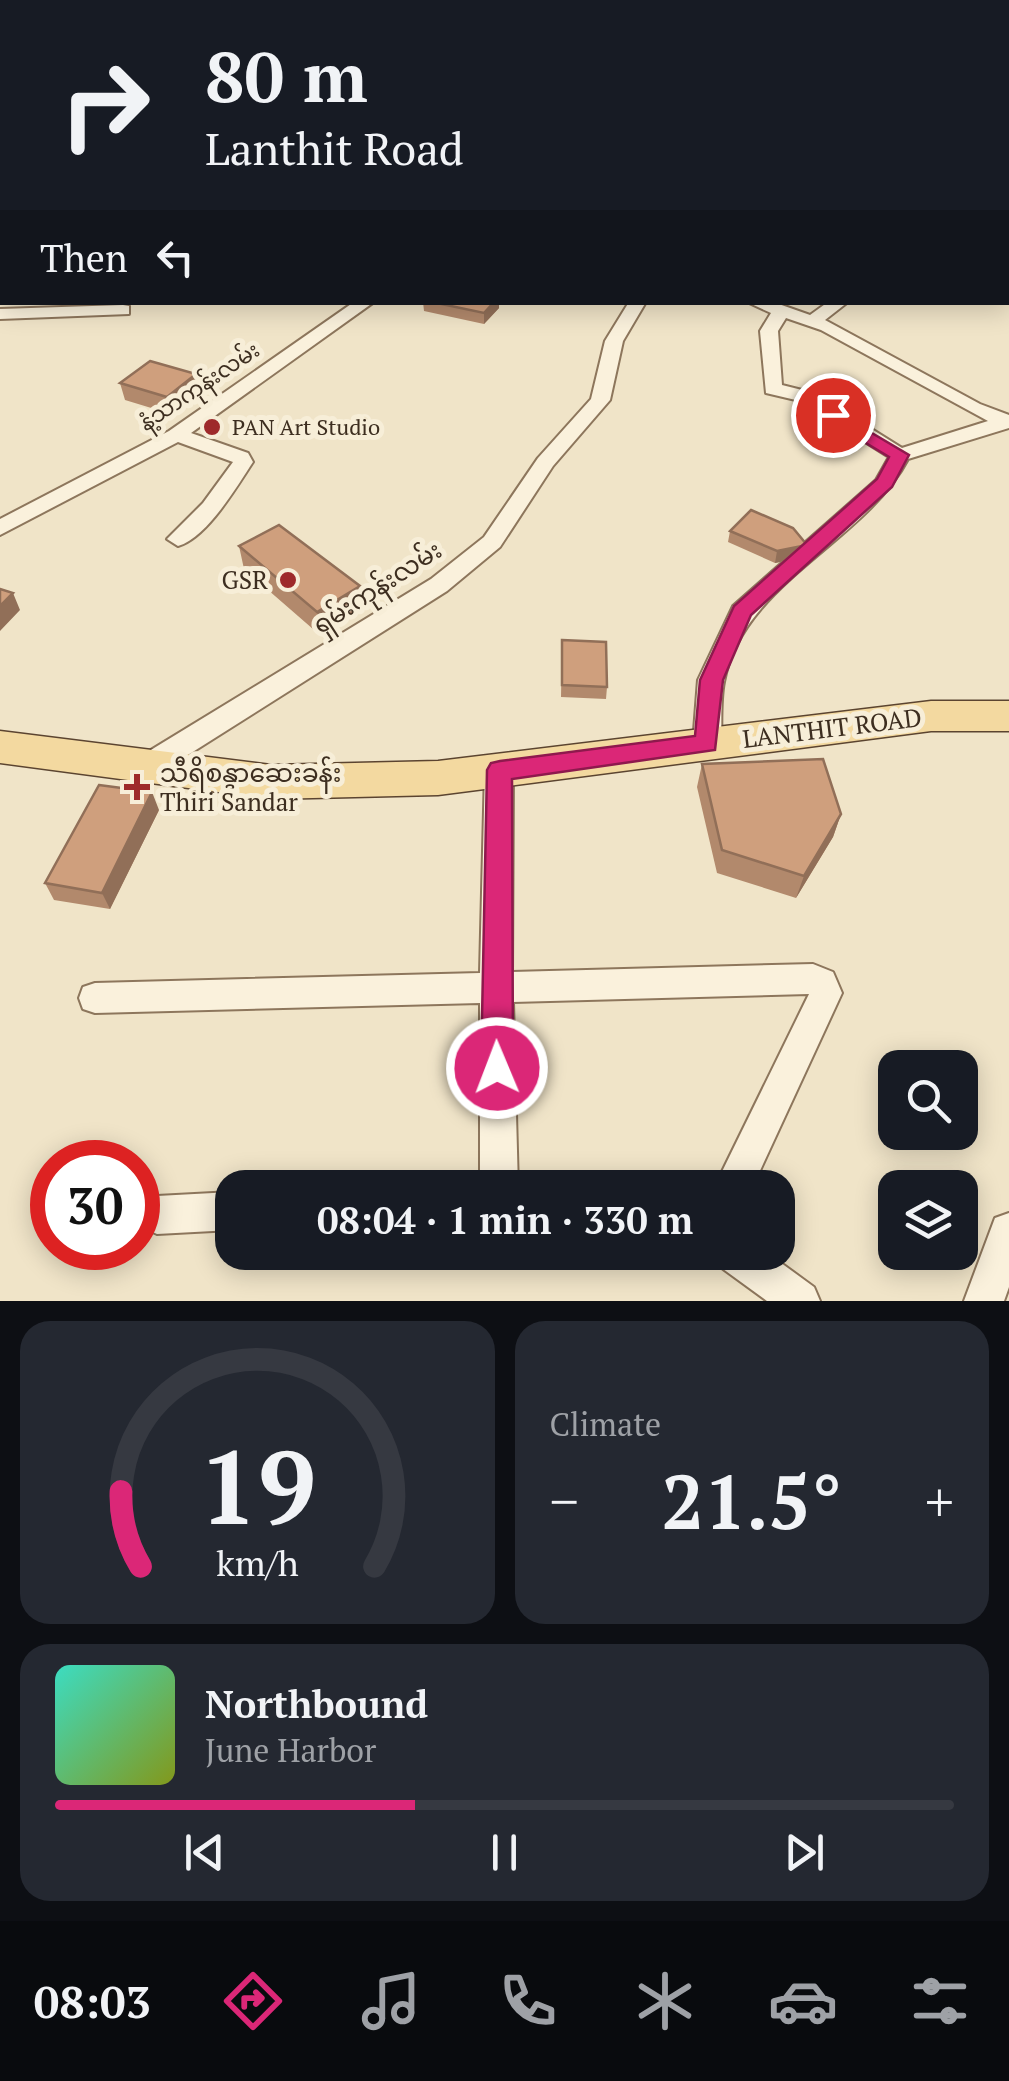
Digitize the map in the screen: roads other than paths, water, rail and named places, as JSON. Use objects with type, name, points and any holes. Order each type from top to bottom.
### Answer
[{"type":"main road","name":"LANTHIT ROAD","points":[[0,747],[270,782],[438,778],[930,716],[1009,716]]},
{"type":"street","name":"နံ့သာကုန်းလမ်း","points":[[0,528],[176,435],[362,305]]},
{"type":"street","name":"ရှမ်းကုန်းလမ်း","points":[[151,764],[440,585],[492,542],[545,462],[600,400],[614,342],[636,305]]},
{"type":"street","points":[[763,305],[812,321],[973,408],[1008,422]]},
{"type":"street","points":[[812,321],[836,305]]},
{"type":"street","points":[[0,314],[123,310]]},
{"type":"street","points":[[780,311],[769,330],[773,389],[806,398],[900,455]]},
{"type":"street","points":[[707,744],[711,680],[742,612],[885,482],[900,455],[1008,422]]},
{"type":"street","points":[[176,435],[241,456],[243,462],[211,508],[178,539]]},
{"type":"street","points":[[499,1170],[496,989],[500,770]]},
{"type":"street","points":[[95,998],[813,980],[826,992],[741,1170]]},
{"type":"street","points":[[160,1215],[215,1212]]},
{"type":"street","points":[[984,1301],[1009,1232]]},
{"type":"street","points":[[758,1270],[800,1301]]},
{"type":"place","name":"PAN Art Studio","points":[[212,427]]},
{"type":"place","name":"GSR","points":[[288,580]]},
{"type":"place","name":"သီရိစန္ဒာဆေးခန်း Thiri Sandar","points":[[137,787]]}]
